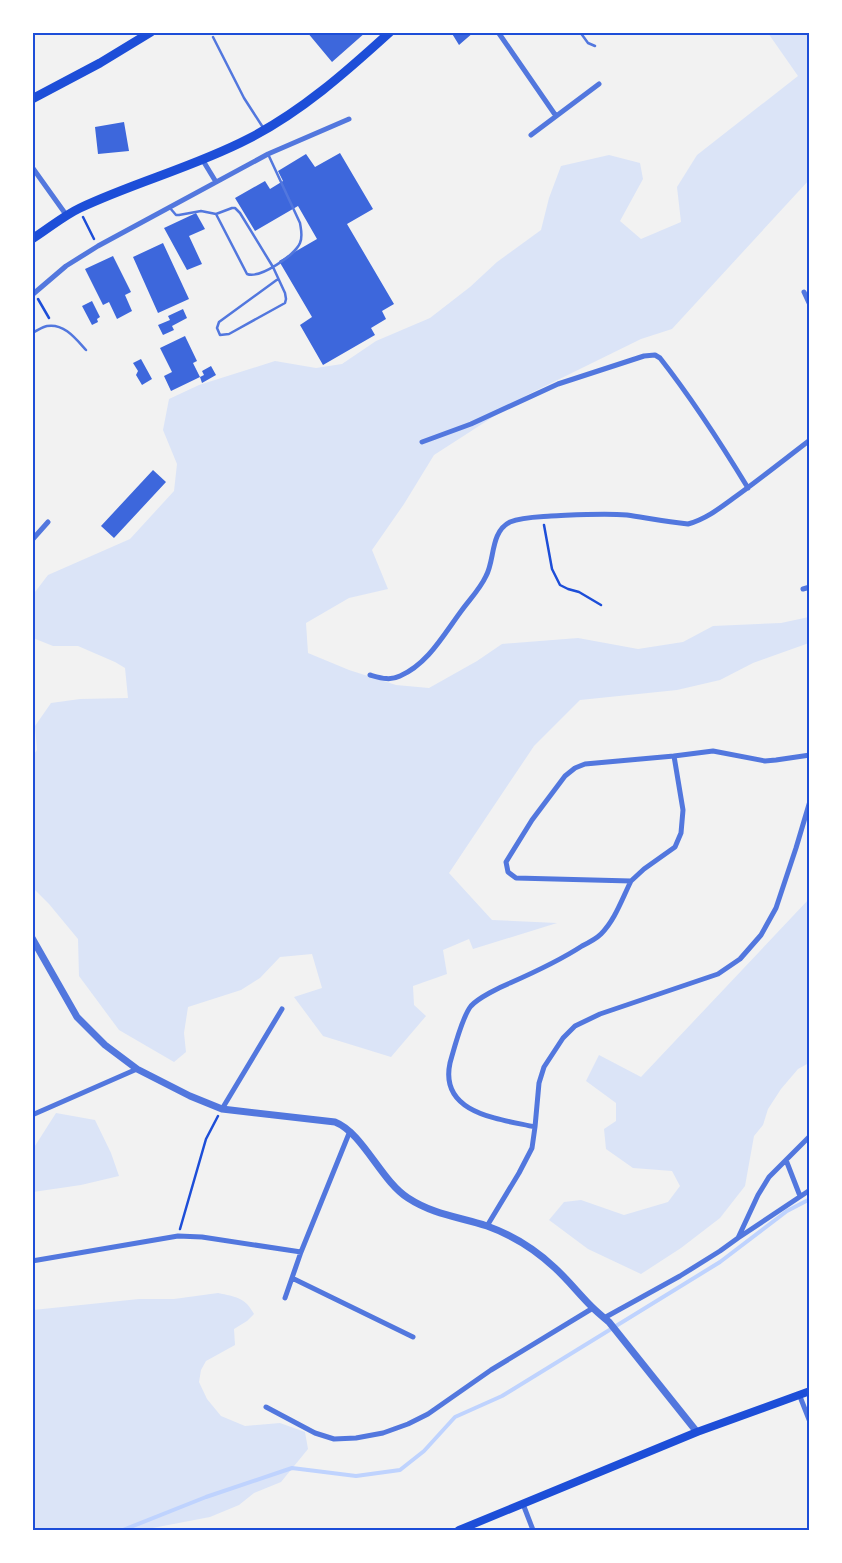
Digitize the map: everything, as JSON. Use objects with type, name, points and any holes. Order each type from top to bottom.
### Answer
[{"type":"main road","points":[[32,99],[100,63],[151,32]]},
{"type":"main road","points":[[32,239],[79,208],[202,159],[265,130],[327,88],[390,32]]},
{"type":"main road","points":[[459,1530],[595,1476],[697,1432],[810,1391]]},
{"type":"street","points":[[498,32],[556,116]]},
{"type":"street","points":[[531,135],[599,84]]},
{"type":"street","points":[[34,294],[66,266],[98,246],[268,154],[349,119]]},
{"type":"street","points":[[202,159],[216,182]]},
{"type":"street","points":[[32,167],[67,216]]},
{"type":"street","points":[[804,292],[810,305]]},
{"type":"street","points":[[422,442],[470,424],[558,384],[644,356],[655,355],[660,358],[685,389],[748,488]]},
{"type":"street","points":[[370,675],[388,679],[399,676],[414,667],[434,649],[486,577],[492,563],[499,532],[508,523],[518,519],[588,514],[626,515],[688,524],[706,518],[810,440]]},
{"type":"street","points":[[32,540],[48,522]]},
{"type":"street","points":[[631,881],[516,878],[508,872],[506,862],[532,820],[565,776],[575,768],[585,764],[713,751],[765,761],[810,755]]},
{"type":"street","points":[[535,1127],[481,1115],[463,1104],[451,1090],[448,1072],[462,1024],[471,1005],[495,990],[558,961],[601,934],[614,916],[631,881],[644,869],[675,848],[682,833],[683,810],[674,756]]},
{"type":"street","points":[[487,1226],[532,1148],[539,1083],[544,1067],[562,1038],[575,1026],[600,1014],[718,974],[740,959],[761,935],[776,908],[810,801]]},
{"type":"street","points":[[32,938],[78,1016],[105,1045],[137,1068],[190,1096],[222,1109],[335,1122],[343,1125],[389,1181],[408,1198],[432,1210],[487,1226],[515,1238],[536,1252],[555,1268],[606,1320],[697,1432]]},
{"type":"street","points":[[222,1109],[282,1009]]},
{"type":"street","points":[[32,1115],[137,1068]]},
{"type":"street","points":[[285,1298],[301,1252],[350,1132]]},
{"type":"street","points":[[738,1238],[758,1195],[769,1177],[810,1136]]},
{"type":"street","points":[[786,1160],[800,1196]]},
{"type":"street","points":[[606,1320],[720,1251],[810,1190]]},
{"type":"street","points":[[32,1260],[178,1236],[202,1237],[301,1252]]},
{"type":"street","points":[[292,1278],[413,1337]]},
{"type":"street","points":[[266,1407],[315,1433],[334,1439],[356,1438],[383,1433],[428,1414],[491,1370],[593,1308]]},
{"type":"street","points":[[799,1394],[810,1422]]},
{"type":"street","points":[[523,1504],[533,1530]]},
{"type":"lane","points":[[580,32],[588,43],[595,46]]},
{"type":"lane","points":[[213,37],[244,98],[265,130]]},
{"type":"lane","points":[[216,214],[247,274],[251,276],[273,268],[296,250],[302,234],[300,223],[268,154]]},
{"type":"lane","points":[[169,207],[176,215],[201,211],[216,214],[234,208],[240,213],[273,268],[285,293],[285,303],[229,334],[220,335],[217,328],[219,322],[278,279]]},
{"type":"lane","points":[[32,333],[47,326],[69,331],[86,350]]},
{"type":"path","points":[[79,208],[98,246]]},
{"type":"path","points":[[34,294],[53,326]]},
{"type":"path","points":[[543,517],[552,569],[560,585],[568,590],[579,592],[601,605]]},
{"type":"path","points":[[178,1236],[206,1138],[222,1109]]},
{"type":"shaded area","points":[[768,33],[809,33],[809,180],[672,329],[641,339],[527,395],[434,455],[404,504],[372,550],[388,589],[349,598],[306,623],[308,653],[349,670],[396,685],[429,688],[477,661],[502,644],[578,638],[638,649],[683,642],[713,626],[781,623],[809,617],[809,643],[753,663],[720,680],[677,690],[580,700],[534,746],[449,873],[492,920],[557,923],[473,949],[469,939],[443,950],[447,974],[413,986],[414,1005],[426,1016],[391,1057],[323,1036],[294,997],[322,988],[312,954],[280,957],[260,978],[241,990],[188,1007],[184,1033],[186,1052],[174,1062],[119,1030],[79,976],[78,939],[33,888],[32,757],[37,750],[35,726],[51,703],[80,699],[128,698],[125,668],[78,646],[53,646],[33,638],[32,596],[48,575],[130,539],[174,491],[177,464],[163,430],[169,399],[199,385],[275,361],[316,368],[342,364],[376,341],[430,318],[470,287],[497,262],[541,230],[549,198],[561,166],[609,155],[640,163],[643,179],[620,221],[641,239],[681,222],[677,187],[697,155],[798,76]]},
{"type":"shaded area","points":[[809,899],[809,1063],[798,1069],[781,1089],[768,1109],[763,1125],[754,1136],[745,1186],[720,1218],[681,1248],[641,1274],[588,1249],[549,1220],[564,1202],[581,1200],[624,1215],[668,1202],[680,1186],[672,1171],[633,1168],[606,1149],[604,1129],[616,1121],[616,1103],[586,1081],[599,1055],[641,1077]]},
{"type":"shaded area","points":[[56,1113],[95,1120],[111,1153],[119,1176],[81,1185],[33,1192],[33,1149]]},
{"type":"shaded area","points":[[218,1293],[243,1301],[251,1308],[254,1314],[234,1329],[235,1345],[206,1361],[201,1370],[199,1382],[207,1399],[221,1416],[245,1426],[280,1423],[305,1432],[308,1449],[281,1482],[254,1493],[239,1505],[210,1517],[142,1530],[33,1530],[33,1310],[139,1299],[174,1299]]},
{"type":"building","points":[[307,32],[366,32],[332,62]]},
{"type":"building","points":[[451,32],[474,32],[459,45]]},
{"type":"building","points":[[124,122],[129,151],[98,154],[95,127]]},
{"type":"building","points":[[340,153],[373,209],[347,224],[394,304],[382,311],[386,319],[371,328],[375,335],[323,365],[300,325],[312,317],[279,261],[317,239],[298,206],[255,231],[235,198],[265,181],[270,189],[283,181],[278,171],[306,154],[315,167]]},
{"type":"building","points":[[196,213],[205,229],[189,236],[202,264],[187,270],[164,228]]},
{"type":"building","points":[[163,243],[189,299],[158,313],[133,257]]},
{"type":"building","points":[[113,256],[131,292],[125,295],[132,311],[117,319],[109,302],[103,305],[85,269]]},
{"type":"building","points":[[92,301],[100,317],[97,319],[98,322],[92,325],[82,306]]},
{"type":"building","points":[[183,309],[187,318],[172,326],[174,330],[163,335],[158,325],[170,320],[168,316]]},
{"type":"building","points":[[185,336],[197,361],[193,363],[200,377],[171,391],[164,376],[172,372],[160,348]]},
{"type":"building","points":[[141,359],[152,379],[142,385],[136,375],[138,371],[133,363]]},
{"type":"building","points":[[211,366],[216,375],[202,383],[200,377],[204,375],[202,371]]},
{"type":"building","points":[[153,470],[166,482],[114,538],[101,526]]},
{"type":"waterway","points":[[123,1530],[206,1497],[292,1468],[356,1476],[400,1470],[424,1451],[455,1417],[502,1396],[720,1262],[787,1211],[810,1199]]}]
